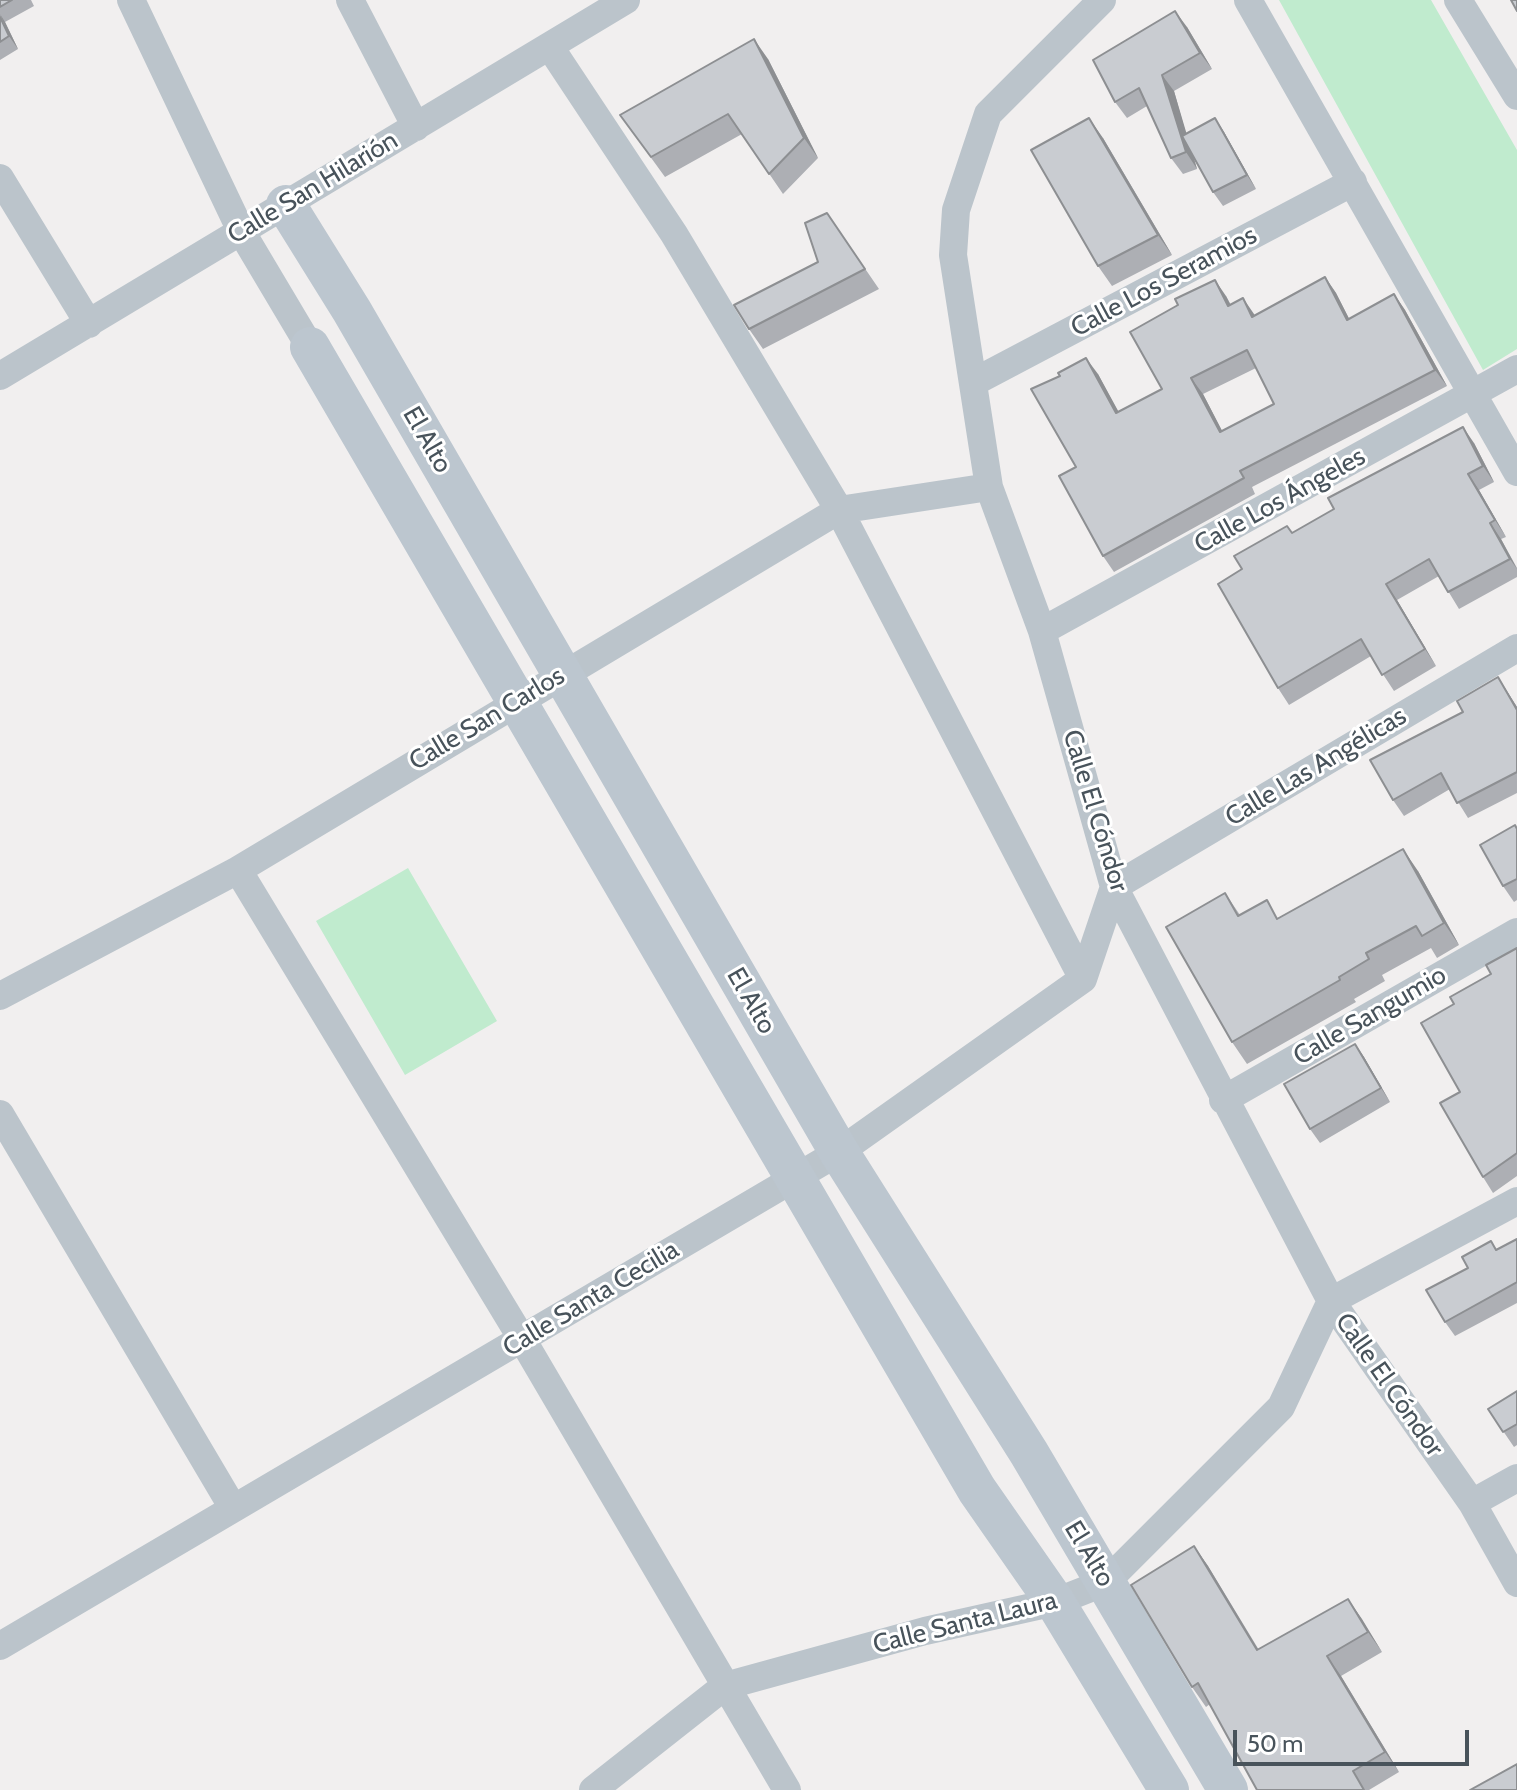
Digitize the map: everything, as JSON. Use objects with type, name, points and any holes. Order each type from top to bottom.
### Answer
[{"type":"street","name":"El Alto","points":[[131,0],[241,231],[977,1490],[1055,1602],[1169,1790]]},
{"type":"street","points":[[350,0],[416,127]]},
{"type":"street","name":"Calle San Hilarión","points":[[4,368],[89,324],[626,0]]},
{"type":"street","name":"Calle El Cóndor","points":[[1102,0],[988,114],[956,210],[953,255],[989,487],[1042,631],[1114,887],[1331,1301],[1472,1503],[1517,1583]]},
{"type":"street","points":[[1248,0],[1517,472]]},
{"type":"street","points":[[1458,0],[1516,93]]},
{"type":"street","points":[[550,47],[674,234],[839,510],[1083,979]]},
{"type":"street","points":[[0,178],[89,324]]},
{"type":"street","name":"Calle Los Seramios","points":[[974,382],[1353,182]]},
{"type":"street","name":"El Alto","points":[[286,205],[352,311],[839,1152],[1106,1582],[1228,1790]]},
{"type":"street","name":"Calle Los Ángeles","points":[[1042,631],[1517,369]]},
{"type":"street","name":"Calle San Carlos","points":[[0,996],[238,870],[839,510],[989,487]]},
{"type":"street","name":"Calle Las Angélicas","points":[[1114,887],[1517,648]]},
{"type":"street","points":[[238,870],[522,1339],[787,1790]]},
{"type":"street","points":[[1083,979],[1114,887]]},
{"type":"street","name":"Calle Sangumio","points":[[1223,1100],[1517,932]]},
{"type":"street","name":"Calle Santa Cecilia","points":[[0,1646],[839,1152],[1083,979]]},
{"type":"street","points":[[0,1114],[233,1508]]},
{"type":"street","points":[[1331,1301],[1517,1201]]},
{"type":"street","name":"Calle Santa Laura","points":[[593,1790],[725,1686],[925,1631],[1055,1602],[1106,1582],[1281,1407],[1331,1301]]},
{"type":"street","points":[[1472,1503],[1517,1478]]},
{"type":"green space","points":[[1279,0],[1431,0],[1517,150],[1517,349],[1483,370]]},
{"type":"green space","points":[[408,868],[497,1021],[405,1075],[316,921]]},
{"type":"building","points":[[0,0],[12,0],[0,7]]},
{"type":"building","points":[[1175,11],[1200,53],[1162,75],[1186,152],[1171,158],[1139,88],[1115,102],[1093,60]]},
{"type":"building","points":[[0,17],[9,36],[0,42]]},
{"type":"building","points":[[754,39],[804,138],[769,174],[728,114],[651,157],[620,115]]},
{"type":"building","points":[[1089,118],[1158,235],[1098,266],[1031,150]]},
{"type":"building","points":[[1215,118],[1247,175],[1213,192],[1182,136]]},
{"type":"building","points":[[827,213],[865,269],[749,329],[734,305],[818,262],[805,223]]},
{"type":"building","points":[[1325,277],[1347,320],[1394,294],[1435,370],[1240,471],[1244,478],[1103,556],[1059,476],[1076,467],[1031,389],[1060,376],[1058,373],[1086,358],[1116,413],[1162,389],[1130,332],[1178,305],[1175,299],[1215,280],[1228,306],[1243,298],[1252,317]],"holes":[[[1247,350],[1274,404],[1220,432],[1191,378]]]},
{"type":"building","points":[[1463,427],[1483,466],[1468,474],[1495,520],[1490,523],[1510,559],[1448,592],[1429,559],[1386,584],[1425,649],[1382,675],[1361,639],[1278,688],[1218,584],[1242,569],[1234,556],[1287,526],[1292,533],[1334,509],[1328,498]]},
{"type":"building","points":[[1498,677],[1517,710],[1517,772],[1457,803],[1441,773],[1393,800],[1370,760],[1463,712],[1457,701]]},
{"type":"building","points":[[1515,825],[1517,879],[1503,886],[1480,845]]},
{"type":"building","points":[[1403,849],[1444,923],[1422,936],[1416,926],[1366,953],[1369,959],[1339,977],[1340,980],[1232,1042],[1166,927],[1225,893],[1238,916],[1267,900],[1277,919]]},
{"type":"building","points":[[1517,948],[1517,1153],[1483,1177],[1440,1103],[1460,1092],[1421,1023],[1454,1004],[1450,997],[1491,974],[1486,965]]},
{"type":"building","points":[[1355,1044],[1381,1088],[1310,1129],[1284,1084]]},
{"type":"building","points":[[1517,1239],[1517,1282],[1445,1322],[1426,1290],[1468,1268],[1462,1257],[1491,1241],[1496,1250]]},
{"type":"building","points":[[1517,1391],[1517,1424],[1503,1432],[1488,1409]]},
{"type":"building","points":[[1194,1546],[1257,1650],[1348,1599],[1368,1632],[1327,1656],[1385,1752],[1353,1771],[1364,1790],[1257,1790],[1198,1683],[1192,1687],[1131,1585]]},
{"type":"building","points":[[1517,1764],[1517,1790],[1470,1790]]}]
